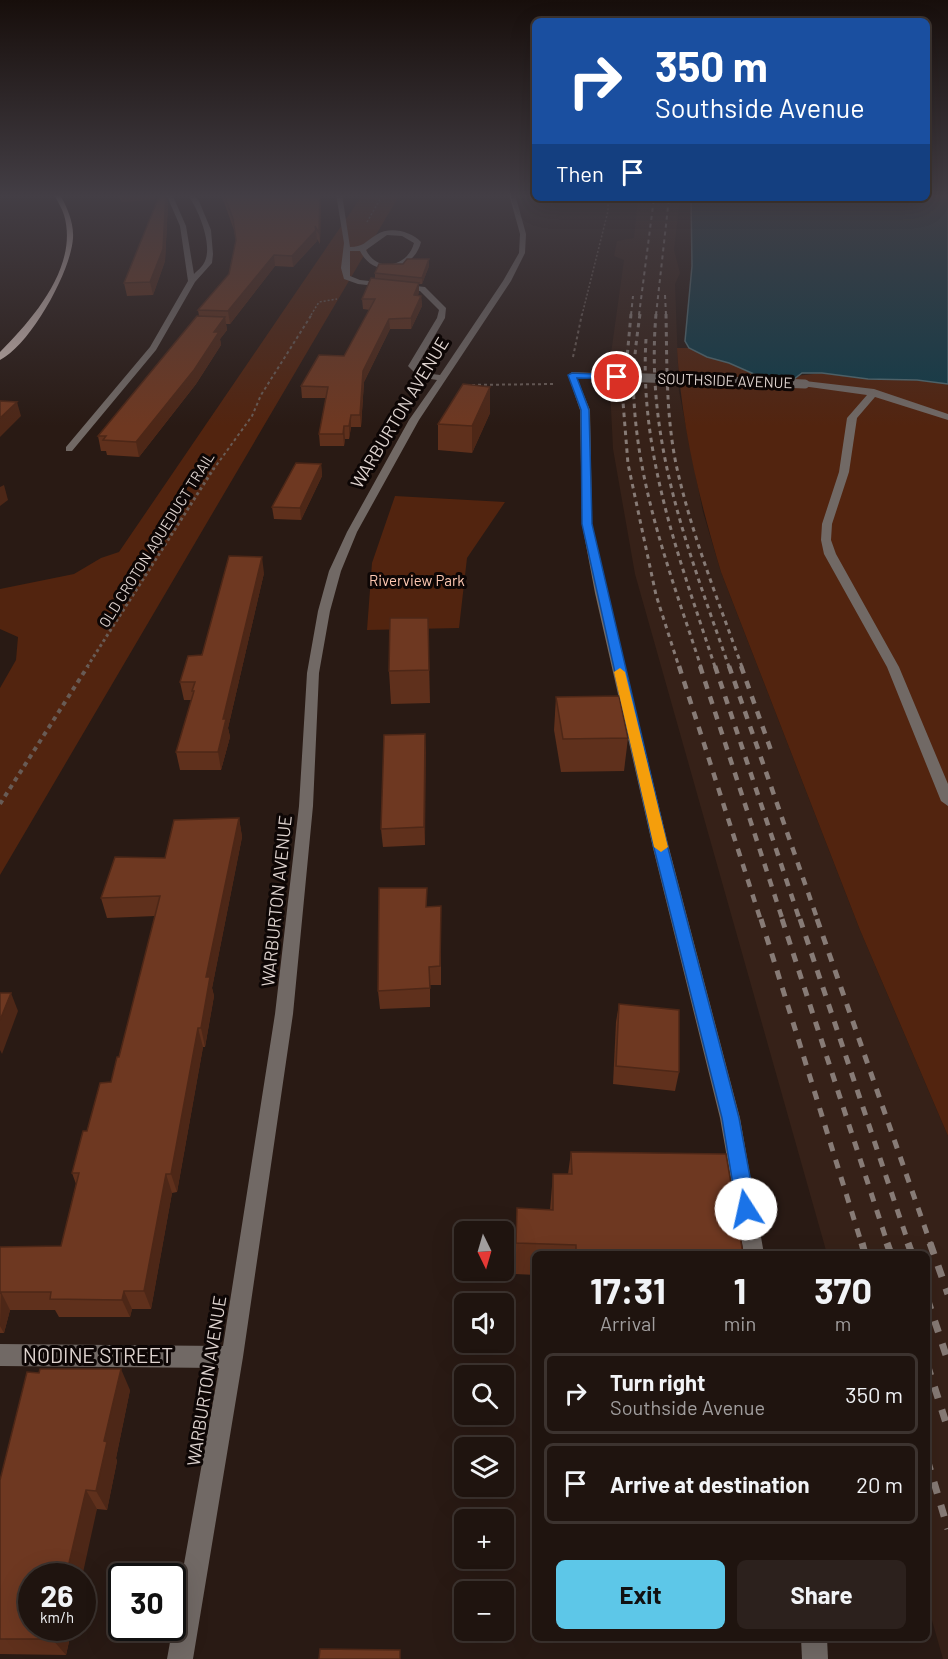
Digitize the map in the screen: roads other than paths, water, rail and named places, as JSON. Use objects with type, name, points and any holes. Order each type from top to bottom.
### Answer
[{"type":"main road","points":[[0,357],[36,319],[60,271]]},
{"type":"street","points":[[189,271],[192,281]]},
{"type":"street","points":[[69,449],[153,348],[192,281],[201,271]]},
{"type":"street","points":[[346,271],[347,277],[358,282],[422,289],[443,310],[441,318],[412,366],[422,375],[443,378]]},
{"type":"street","name":"WARBURTON AVENUE","points":[[180,1659],[232,1358],[284,1014],[306,806],[313,673],[324,611],[335,571],[352,532],[414,420],[512,271]]},
{"type":"street","name":"SOUTHSIDE AVENUE","points":[[753,1251],[730,1118],[661,848],[598,581],[587,524],[585,410],[573,379],[596,376],[849,387],[874,392],[948,417]]},
{"type":"street","points":[[874,392],[852,418],[844,472],[827,524],[826,540],[830,554],[892,668],[948,801]]},
{"type":"street","name":"NODINE STREET","points":[[0,1355],[232,1358]]},
{"type":"street","points":[[814,1641],[816,1659]]},
{"type":"water","points":[[691,271],[948,271],[948,384],[917,380],[868,379],[822,373],[802,373],[794,379],[763,378],[729,363],[707,357],[689,348],[685,341]]},
{"type":"railway","points":[[639,315],[645,271]]},
{"type":"railway","points":[[656,315],[661,271]]},
{"type":"railway","points":[[665,295],[666,315]]},
{"type":"railway","points":[[631,315],[633,296]]},
{"type":"railway","points":[[631,314],[623,402],[628,464],[656,595],[679,667]]},
{"type":"railway","points":[[640,314],[634,390],[637,435],[659,536],[701,667]]},
{"type":"railway","points":[[656,314],[654,361],[663,451],[685,537],[729,667]]},
{"type":"railway","points":[[666,314],[669,408],[676,464],[697,541],[742,667]]},
{"type":"railway","points":[[646,339],[649,424],[656,465],[676,547],[715,667]]},
{"type":"railway","points":[[679,666],[761,921]]},
{"type":"railway","points":[[700,666],[783,921]]},
{"type":"railway","points":[[715,666],[800,921]]},
{"type":"railway","points":[[729,666],[818,921]]},
{"type":"railway","points":[[741,666],[773,756]]},
{"type":"railway","points":[[761,919],[862,1245]]},
{"type":"railway","points":[[782,919],[888,1245]]},
{"type":"railway","points":[[800,919],[909,1245]]},
{"type":"railway","points":[[817,919],[931,1245]]},
{"type":"railway","points":[[862,1243],[864,1251]]},
{"type":"railway","points":[[887,1243],[890,1251]]},
{"type":"railway","points":[[908,1243],[911,1251]]},
{"type":"railway","points":[[930,1243],[948,1294]]},
{"type":"railway","points":[[930,1307],[948,1361]]},
{"type":"railway","points":[[930,1373],[948,1429]]},
{"type":"railway","points":[[930,1469],[948,1529]]},
{"type":"park label","name":"Riverview Park","points":[[417,581]]}]
